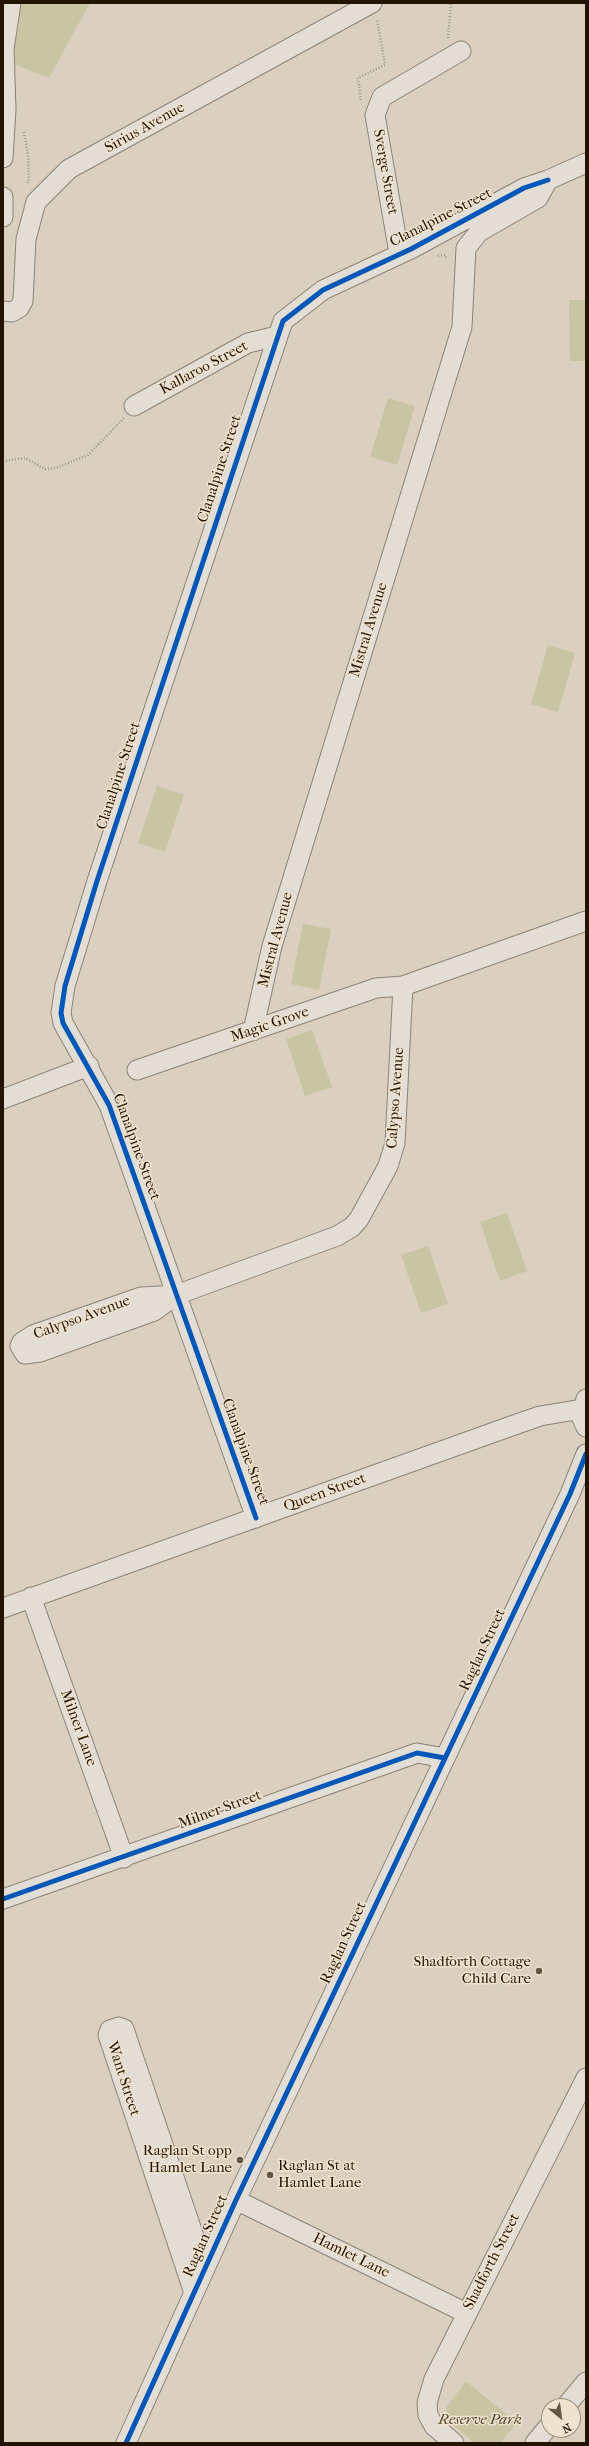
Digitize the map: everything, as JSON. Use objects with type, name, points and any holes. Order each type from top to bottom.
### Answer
[{"type":"street","points":[[3,158],[6,109],[4,49],[11,3]]},
{"type":"street","name":"Sirius Avenue","points":[[3,311],[12,312],[19,308],[23,302],[26,239],[36,202],[69,169],[372,3]]},
{"type":"street","points":[[368,111],[382,96],[454,54]]},
{"type":"street","name":"Sverge Street","points":[[368,111],[399,253]]},
{"type":"street","name":"Clanalpine Street","points":[[256,1518],[109,1105],[89,1066],[63,1023],[61,1013],[65,986],[102,866],[283,321],[323,290],[399,253],[412,249],[524,188],[548,180],[586,163]]},
{"type":"street","name":"Clanalpine Street","points":[[479,232],[538,198],[548,180]]},
{"type":"street","points":[[3,197],[3,217]]},
{"type":"street","name":"Mistral Avenue","points":[[253,1031],[272,946],[462,327],[466,248],[479,232]]},
{"type":"street","name":"Kallaroo Street","points":[[134,406],[248,343],[277,336]]},
{"type":"street","points":[[404,986],[586,921]]},
{"type":"street","name":"Magic Grove","points":[[137,1070],[376,988],[404,986]]},
{"type":"street","name":"Calypso Avenue","points":[[176,1295],[141,1297],[33,1335],[22,1342],[20,1346],[25,1354],[40,1352],[154,1311],[176,1295],[337,1236],[352,1227],[359,1219],[388,1166],[395,1143],[404,986]]},
{"type":"street","points":[[3,1099],[89,1066]]},
{"type":"street","name":"Queen Street","points":[[3,1608],[534,1418],[584,1412]]},
{"type":"street","name":"Raglan Street","points":[[126,2443],[236,2200],[570,1494],[586,1454]]},
{"type":"street","name":"Milner Lane","points":[[31,1597],[124,1858]]},
{"type":"street","name":"Milner Street","points":[[3,1899],[124,1858],[417,1753],[445,1758]]},
{"type":"street","name":"Shadforth Street","points":[[454,2443],[434,2426],[428,2415],[427,2403],[434,2379],[586,2078]]},
{"type":"street","name":"Want Street","points":[[194,2293],[145,2120],[205,2269]]},
{"type":"street","name":"Hamlet Lane","points":[[236,2200],[466,2313]]},
{"type":"street","points":[[573,2398],[586,2382]]},
{"type":"path","points":[[451,3],[454,54]]},
{"type":"path","points":[[368,111],[358,78],[385,66],[379,24]]},
{"type":"path","points":[[23,124],[29,175],[29,181],[25,186]]},
{"type":"path","points":[[3,461],[25,458],[44,469],[56,468],[88,455],[106,438],[134,406]]},
{"type":"green space","points":[[3,3],[90,3],[49,78],[3,60]]},
{"type":"green space","points":[[569,300],[586,300],[586,361],[570,361]]},
{"type":"green space","points":[[388,398],[415,406],[397,465],[370,457]]},
{"type":"green space","points":[[548,645],[575,653],[558,712],[531,704]]},
{"type":"green space","points":[[157,786],[184,795],[165,852],[138,843]]},
{"type":"green space","points":[[303,924],[331,929],[319,990],[291,984]]},
{"type":"green space","points":[[312,1030],[332,1087],[305,1096],[286,1039]]},
{"type":"green space","points":[[507,1213],[527,1271],[500,1281],[480,1222]]},
{"type":"green space","points":[[428,1246],[448,1304],[421,1313],[401,1255]]},
{"type":"green space","name":"Reserve Park","points":[[466,2381],[517,2423],[500,2443],[474,2443],[451,2423],[446,2408]]},
{"type":"cycle path","points":[[256,1518],[109,1105],[63,1023],[61,1013],[65,986],[97,881],[283,321],[323,290],[411,249],[524,188],[548,180]]},
{"type":"cycle path","points":[[126,2443],[236,2200],[570,1494],[586,1454]]},
{"type":"cycle path","points":[[3,1899],[417,1753],[445,1758]]},
{"type":"place","name":"Shadforth Cottage Child Care","points":[[539,1971]]},
{"type":"place","name":"Raglan St opp Hamlet Lane","points":[[240,2160]]},
{"type":"place","name":"Raglan St at Hamlet Lane","points":[[270,2175]]}]
